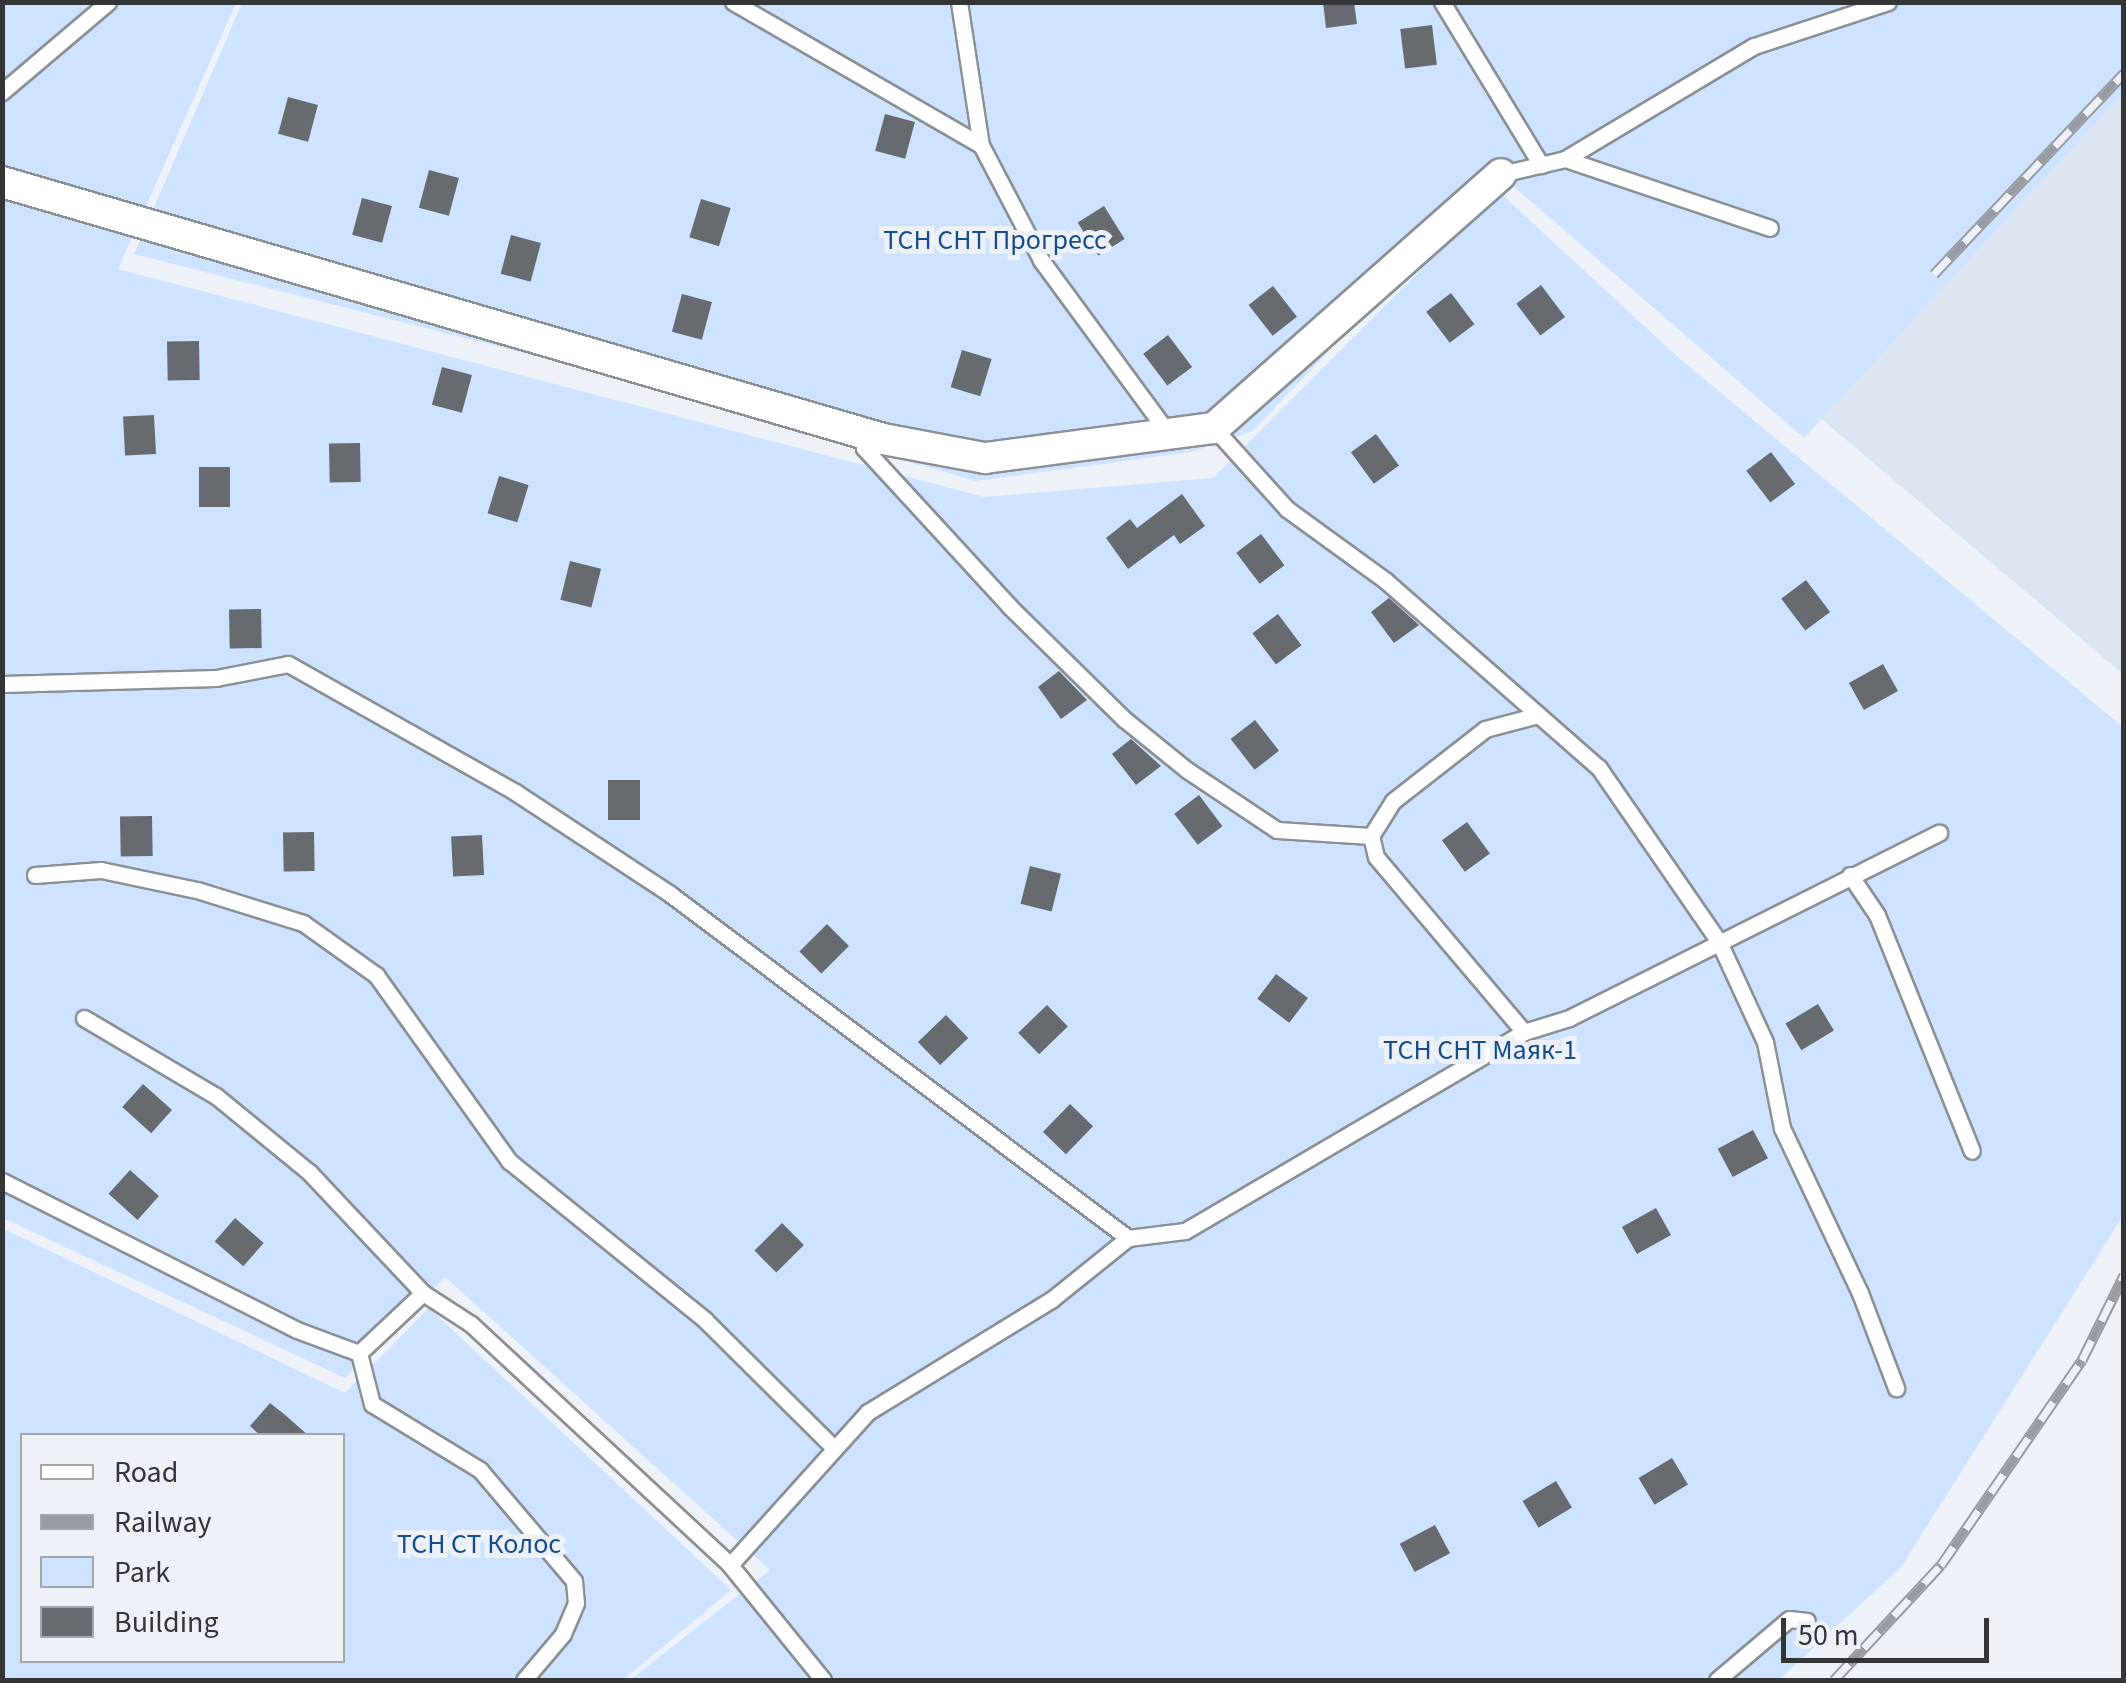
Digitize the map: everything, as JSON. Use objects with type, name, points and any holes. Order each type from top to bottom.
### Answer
[{"type":"street","points":[[2,182],[865,433],[985,458],[1214,428],[1501,174]]},
{"type":"lane","points":[[2,92],[108,2]]},
{"type":"lane","points":[[732,2],[981,145]]},
{"type":"lane","points":[[959,2],[981,145],[1041,260],[1168,434]]},
{"type":"lane","points":[[1442,2],[1541,165]]},
{"type":"lane","points":[[1501,174],[1565,159],[1754,46],[1888,2]]},
{"type":"lane","points":[[1565,159],[1770,228]]},
{"type":"lane","points":[[1214,428],[1287,508],[1386,581],[1598,768],[1718,942],[1765,1042],[1782,1128],[1896,1388]]},
{"type":"lane","points":[[865,433],[864,448],[973,568],[1124,718],[1187,770],[1277,830],[1371,836]]},
{"type":"lane","points":[[2,684],[216,678],[288,664],[515,792],[670,894],[1128,1238]]},
{"type":"lane","points":[[1524,1032],[1376,857],[1371,836],[1393,801],[1485,729],[1538,715]]},
{"type":"lane","points":[[730,1565],[868,1412],[1051,1300],[1128,1238],[1185,1231],[1524,1032],[1569,1018],[1718,942],[1782,916],[1850,875],[1939,833]]},
{"type":"lane","points":[[35,875],[101,870],[197,890],[303,923],[376,975],[509,1161],[690,1307],[834,1448]]},
{"type":"lane","points":[[1850,875],[1878,916],[1972,1151]]},
{"type":"lane","points":[[84,1018],[216,1096],[309,1172],[423,1293],[471,1324],[730,1565],[823,1680]]},
{"type":"lane","points":[[2,1181],[297,1330],[359,1353]]},
{"type":"lane","points":[[359,1353],[423,1293]]},
{"type":"lane","points":[[359,1353],[372,1404],[480,1470],[574,1580],[576,1604],[562,1634],[524,1680]]},
{"type":"lane","points":[[1717,1680],[1789,1619],[1808,1621]]},
{"type":"shaded area","points":[[2123,17],[2123,674],[1618,247]]},
{"type":"green space","name":"ТСН СНТ Маяк-1","points":[[3,3],[236,3],[118,269],[984,497],[1213,478],[1499,192],[1680,359],[2123,727],[2123,1216],[1901,1567],[1779,1680],[630,1680],[770,1570],[445,1277],[345,1378],[3,1218]]},
{"type":"green space","name":"ТСН СНТ Прогресс","points":[[242,3],[2123,3],[2123,93],[1804,438],[1497,172],[1253,431],[1191,452],[976,481],[575,366],[134,254]]},
{"type":"green space","name":"ТСН СТ Колос","points":[[2,1228],[345,1393],[429,1308],[731,1590],[623,1680],[3,1680]]},
{"type":"building","points":[[1323,2],[1354,2],[1357,24],[1326,28]]},
{"type":"building","points":[[1432,25],[1437,65],[1405,69],[1400,29]]},
{"type":"building","points":[[288,97],[318,105],[308,142],[278,134]]},
{"type":"building","points":[[885,114],[915,122],[905,159],[875,151]]},
{"type":"building","points":[[429,170],[459,178],[449,216],[419,208]]},
{"type":"building","points":[[362,198],[392,206],[382,243],[352,235]]},
{"type":"building","points":[[701,199],[731,208],[719,246],[689,237]]},
{"type":"building","points":[[1104,206],[1125,239],[1098,256],[1078,222]]},
{"type":"building","points":[[511,235],[541,243],[531,282],[501,274]]},
{"type":"building","points":[[1541,285],[1565,317],[1540,336],[1516,304]]},
{"type":"building","points":[[1273,286],[1297,317],[1273,336],[1249,305]]},
{"type":"building","points":[[1451,293],[1474,324],[1450,343],[1426,312]]},
{"type":"building","points":[[682,294],[712,302],[702,340],[672,332]]},
{"type":"building","points":[[1168,335],[1192,367],[1167,386],[1143,354]]},
{"type":"building","points":[[199,341],[200,380],[168,381],[167,342]]},
{"type":"building","points":[[962,350],[992,359],[980,396],[951,387]]},
{"type":"building","points":[[442,367],[472,375],[462,413],[432,405]]},
{"type":"building","points":[[154,415],[156,454],[125,456],[123,417]]},
{"type":"building","points":[[1376,434],[1399,466],[1374,484],[1351,452]]},
{"type":"building","points":[[360,443],[361,482],[330,483],[329,444]]},
{"type":"building","points":[[1771,452],[1795,484],[1770,503],[1746,471]]},
{"type":"building","points":[[199,467],[230,467],[230,507],[199,507]]},
{"type":"building","points":[[499,476],[529,485],[517,522],[488,513]]},
{"type":"building","points":[[1182,494],[1205,526],[1180,544],[1174,535],[1128,569],[1106,538],[1130,519],[1137,528]]},
{"type":"building","points":[[1261,534],[1284,565],[1260,584],[1236,553]]},
{"type":"building","points":[[570,561],[601,569],[591,608],[560,600]]},
{"type":"building","points":[[1806,580],[1830,612],[1805,631],[1781,599]]},
{"type":"building","points":[[1389,598],[1419,625],[1394,643],[1371,612]]},
{"type":"building","points":[[261,609],[262,648],[230,649],[229,610]]},
{"type":"building","points":[[1278,614],[1301,645],[1276,664],[1252,633]]},
{"type":"building","points":[[1883,664],[1898,691],[1864,710],[1849,683]]},
{"type":"building","points":[[1059,671],[1087,700],[1061,719],[1038,687]]},
{"type":"building","points":[[1255,720],[1279,751],[1255,770],[1231,739]]},
{"type":"building","points":[[1131,739],[1161,766],[1136,785],[1112,754]]},
{"type":"building","points":[[608,780],[640,780],[640,820],[608,820]]},
{"type":"building","points":[[1199,795],[1222,826],[1198,845],[1174,814]]},
{"type":"building","points":[[152,816],[153,856],[121,857],[120,817]]},
{"type":"building","points":[[1467,822],[1490,854],[1465,872],[1442,840]]},
{"type":"building","points":[[314,832],[315,871],[284,872],[283,833]]},
{"type":"building","points":[[482,835],[484,875],[453,877],[451,837]]},
{"type":"building","points":[[1030,866],[1061,874],[1052,912],[1021,904]]},
{"type":"building","points":[[827,924],[849,946],[821,973],[799,952]]},
{"type":"building","points":[[1276,974],[1308,998],[1289,1023],[1257,999]]},
{"type":"building","points":[[1818,1004],[1834,1031],[1801,1050],[1785,1024]]},
{"type":"building","points":[[1047,1005],[1068,1027],[1039,1054],[1018,1033]]},
{"type":"building","points":[[946,1015],[968,1038],[940,1065],[918,1042]]},
{"type":"building","points":[[143,1084],[172,1110],[151,1133],[122,1107]]},
{"type":"building","points":[[1070,1104],[1093,1126],[1066,1154],[1043,1132]]},
{"type":"building","points":[[1753,1130],[1768,1158],[1733,1177],[1718,1149]]},
{"type":"building","points":[[130,1170],[159,1196],[138,1220],[109,1194]]},
{"type":"building","points":[[1656,1208],[1671,1235],[1637,1254],[1622,1227]]},
{"type":"building","points":[[235,1218],[264,1243],[243,1266],[215,1241]]},
{"type":"building","points":[[782,1223],[804,1245],[776,1272],[754,1251]]},
{"type":"building","points":[[270,1403],[305,1433],[258,1433],[250,1426]]},
{"type":"building","points":[[1672,1458],[1688,1485],[1655,1505],[1639,1478]]},
{"type":"building","points":[[1556,1481],[1572,1508],[1539,1528],[1523,1501]]},
{"type":"building","points":[[1435,1525],[1450,1553],[1415,1572],[1400,1544]]},
{"type":"railway","points":[[1934,274],[2124,73]]},
{"type":"railway","points":[[1834,1680],[1941,1565],[2082,1360],[2124,1275]]}]
